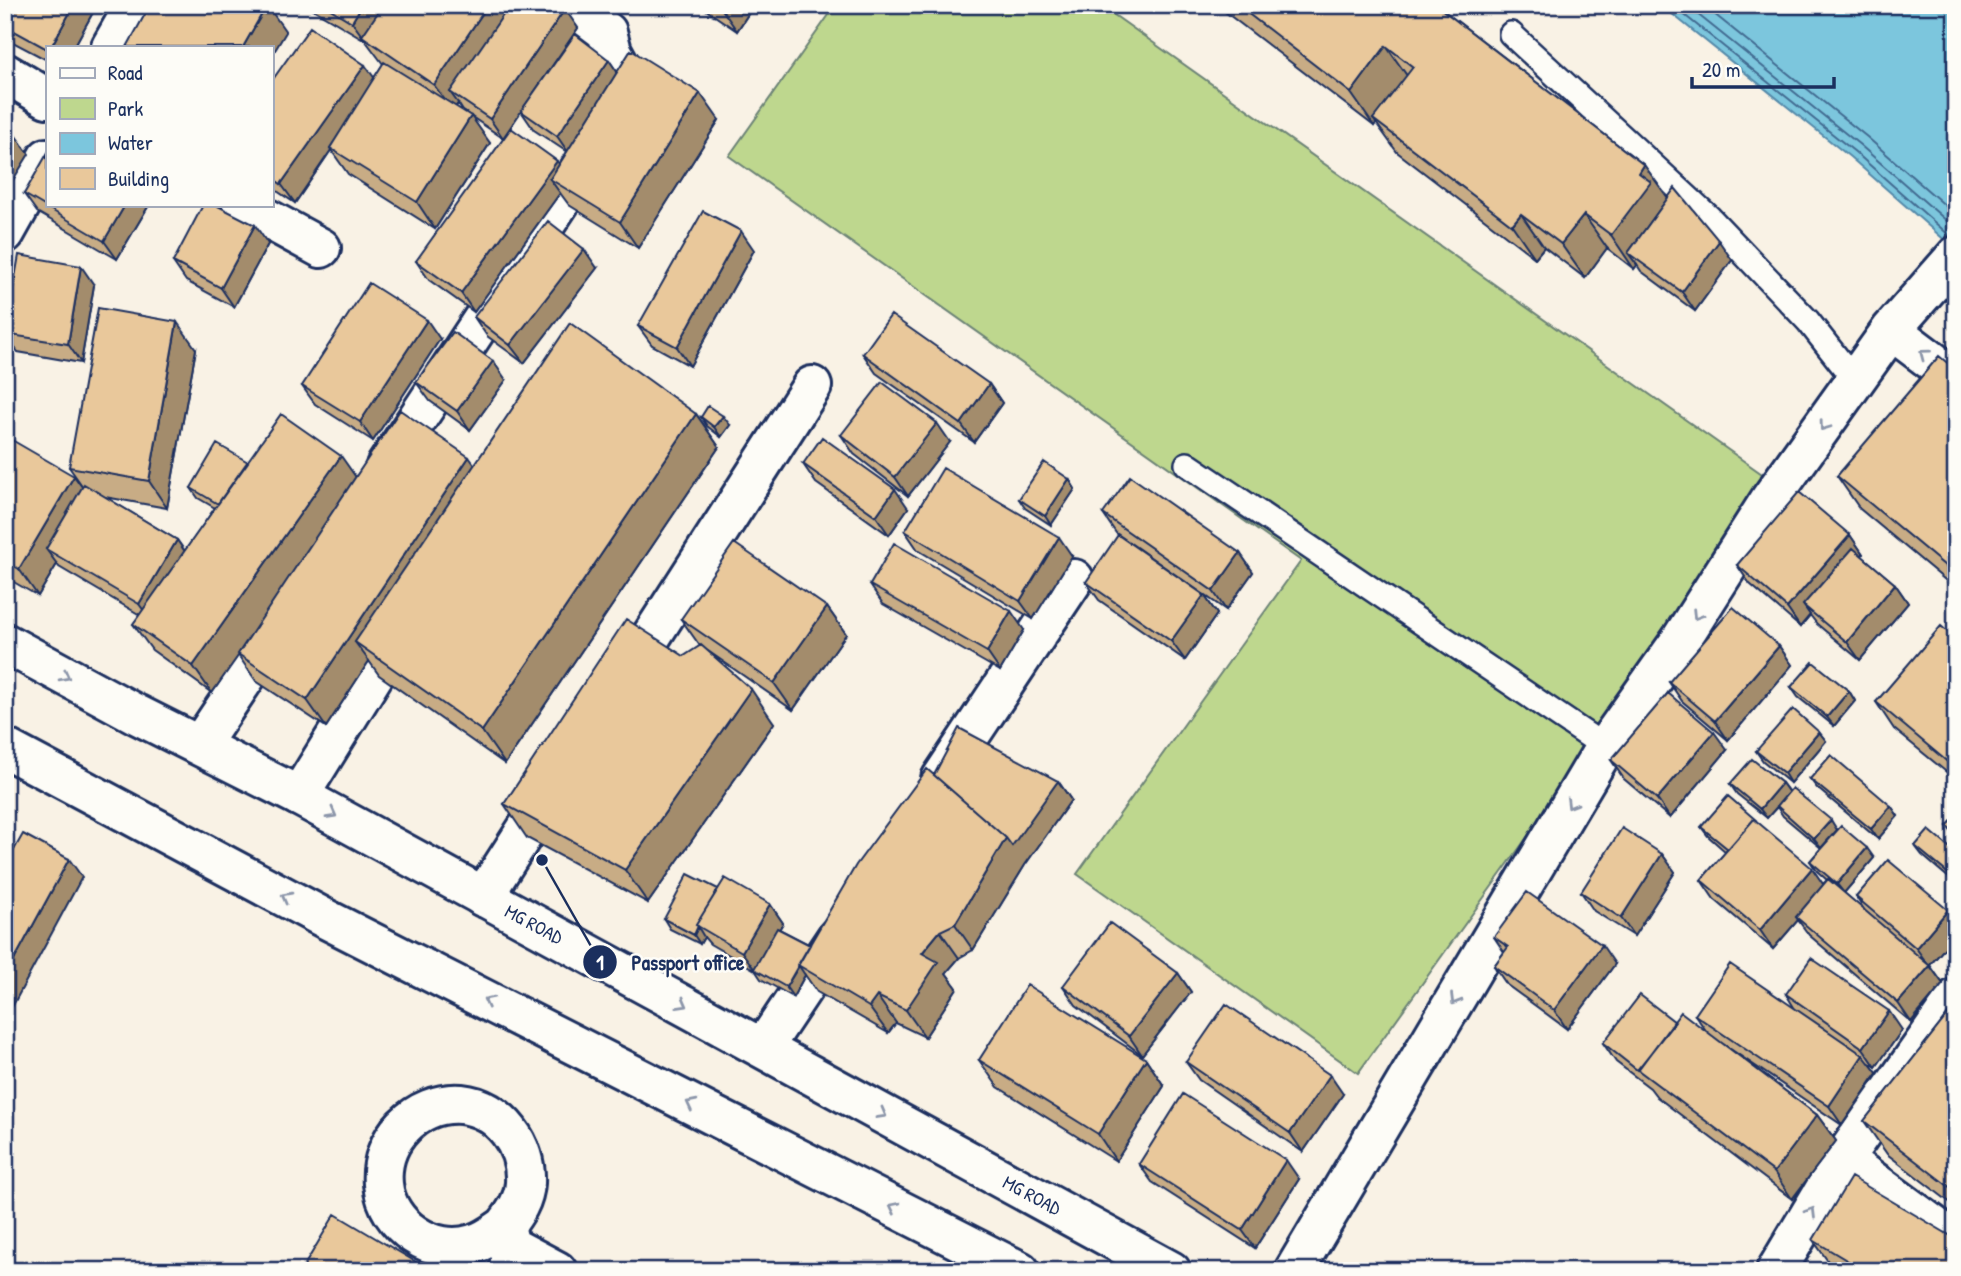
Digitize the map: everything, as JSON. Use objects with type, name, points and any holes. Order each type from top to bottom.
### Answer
[{"type":"street","points":[[112,46],[135,5]]},
{"type":"street","points":[[370,489],[570,187],[629,82],[612,51],[607,32],[570,5]]},
{"type":"street","points":[[5,73],[46,97]]},
{"type":"street","points":[[5,233],[46,160]]},
{"type":"street","points":[[244,206],[321,247]]},
{"type":"street","points":[[1294,1271],[1605,747],[1680,641],[1771,498],[1902,318],[1956,256]]},
{"type":"street","points":[[1902,318],[1956,379]]},
{"type":"street","points":[[603,711],[812,386]]},
{"type":"street","points":[[922,808],[1073,579]]},
{"type":"street","points":[[200,745],[300,594]]},
{"type":"street","points":[[299,796],[424,595]]},
{"type":"street","name":"MG ROAD","points":[[5,643],[135,714],[299,796],[611,964],[1168,1270]]},
{"type":"street","points":[[5,748],[326,919],[1020,1271]]},
{"type":"street","points":[[483,897],[573,758]]},
{"type":"street","points":[[763,1048],[854,911]]},
{"type":"street","points":[[1776,1271],[1843,1159],[1956,998]]},
{"type":"street","points":[[1843,1159],[1956,1242]]},
{"type":"street","points":[[940,1230],[979,1271]]},
{"type":"street","points":[[508,1247],[557,1271]]},
{"type":"lane","points":[[1511,34],[1709,217],[1808,321],[1856,382]]},
{"type":"lane","points":[[1187,464],[1605,747]]},
{"type":"green space","points":[[836,5],[1100,5],[1779,486],[1358,1073],[1077,874],[1301,561],[729,156]]},
{"type":"water","points":[[1661,5],[1956,5],[1956,250],[1850,157]]},
{"type":"building","points":[[5,5],[74,5],[52,46],[46,46],[46,48],[5,26]]},
{"type":"building","points":[[150,5],[267,5],[244,46],[128,46]]},
{"type":"building","points":[[324,5],[362,5],[352,22]]},
{"type":"building","points":[[383,5],[488,5],[434,85],[362,36]]},
{"type":"building","points":[[510,5],[560,5],[565,9],[490,119],[450,92]]},
{"type":"building","points":[[1237,5],[1436,5],[1644,165],[1639,173],[1651,182],[1611,235],[1584,215],[1561,244],[1521,214],[1512,225],[1373,119],[1413,67],[1386,46],[1351,93]]},
{"type":"building","points":[[310,27],[365,65],[281,184],[273,178],[273,79]]},
{"type":"building","points":[[575,34],[609,60],[557,136],[521,111]]},
{"type":"building","points":[[631,50],[700,93],[620,222],[550,179]]},
{"type":"building","points":[[384,62],[471,116],[417,202],[330,148]]},
{"type":"building","points":[[511,128],[557,161],[461,293],[416,261]]},
{"type":"building","points":[[46,156],[46,206],[124,206],[104,241],[24,194]]},
{"type":"building","points":[[1675,188],[1719,241],[1682,292],[1628,253]]},
{"type":"building","points":[[202,206],[218,206],[255,225],[221,288],[173,262]]},
{"type":"building","points":[[703,211],[741,231],[677,347],[638,326]]},
{"type":"building","points":[[548,221],[584,249],[510,345],[474,317]]},
{"type":"building","points":[[19,255],[81,266],[68,344],[5,334]]},
{"type":"building","points":[[369,283],[427,320],[360,422],[302,386]]},
{"type":"building","points":[[98,308],[177,322],[149,481],[69,467]]},
{"type":"building","points":[[891,315],[989,384],[961,424],[863,354]]},
{"type":"building","points":[[570,323],[696,414],[482,731],[355,642]]},
{"type":"building","points":[[453,332],[493,361],[457,411],[416,382]]},
{"type":"building","points":[[1939,356],[1956,370],[1956,575],[1837,476]]},
{"type":"building","points":[[882,382],[937,423],[895,477],[841,435]]},
{"type":"building","points":[[708,406],[723,416],[714,427],[701,417]]},
{"type":"building","points":[[400,410],[469,457],[307,700],[238,654]]},
{"type":"building","points":[[281,414],[341,456],[193,666],[133,624]]},
{"type":"building","points":[[5,436],[74,476],[19,569],[5,561]]},
{"type":"building","points":[[822,437],[895,489],[876,516],[803,464]]},
{"type":"building","points":[[217,444],[248,462],[218,504],[191,488]]},
{"type":"building","points":[[1044,462],[1069,479],[1045,516],[1019,499]]},
{"type":"building","points":[[943,468],[1059,537],[1020,601],[905,531]]},
{"type":"building","points":[[1130,476],[1240,553],[1213,591],[1103,514]]},
{"type":"building","points":[[84,484],[177,540],[139,604],[46,549]]},
{"type":"building","points":[[1799,492],[1850,535],[1787,608],[1737,565]]},
{"type":"building","points":[[1118,535],[1204,595],[1171,641],[1086,582]]},
{"type":"building","points":[[734,543],[827,607],[774,683],[681,619]]},
{"type":"building","points":[[894,543],[1011,611],[987,652],[870,585]]},
{"type":"building","points":[[1853,548],[1895,584],[1847,642],[1803,605]]},
{"type":"building","points":[[1733,607],[1779,646],[1715,721],[1669,682]]},
{"type":"building","points":[[626,619],[684,656],[701,645],[751,689],[625,870],[504,804]]},
{"type":"building","points":[[1941,626],[1956,639],[1956,769],[1876,702]]},
{"type":"building","points":[[1813,662],[1849,691],[1827,717],[1791,687]]},
{"type":"building","points":[[1668,693],[1714,732],[1657,799],[1611,760]]},
{"type":"building","points":[[1793,709],[1819,732],[1784,773],[1756,751]]},
{"type":"building","points":[[959,728],[1058,781],[1012,846],[934,775]]},
{"type":"building","points":[[1831,755],[1891,806],[1871,829],[1810,779]]},
{"type":"building","points":[[1752,759],[1782,783],[1760,809],[1730,784]]},
{"type":"building","points":[[927,769],[1006,838],[955,924],[940,931],[922,953],[938,962],[906,1010],[877,996],[869,1007],[798,965],[856,865]]},
{"type":"building","points":[[1792,788],[1831,820],[1814,839],[1777,806]]},
{"type":"building","points":[[1728,796],[1757,821],[1754,819],[1728,849],[1701,827]]},
{"type":"building","points":[[1956,816],[1956,834],[1947,826]]},
{"type":"building","points":[[1754,819],[1812,868],[1760,930],[1701,880]]},
{"type":"building","points":[[1841,826],[1867,848],[1837,884],[1810,861]]},
{"type":"building","points":[[1622,828],[1662,854],[1621,918],[1581,892]]},
{"type":"building","points":[[1929,830],[1956,853],[1956,880],[1915,846]]},
{"type":"building","points":[[23,834],[69,859],[5,977],[5,866]]},
{"type":"building","points":[[1888,860],[1948,910],[1916,948],[1856,897]]},
{"type":"building","points":[[688,874],[718,889],[696,925],[698,926],[694,935],[664,919]]},
{"type":"building","points":[[725,878],[770,904],[742,952],[696,925]]},
{"type":"building","points":[[1828,879],[1930,966],[1898,1003],[1796,917]]},
{"type":"building","points":[[1527,892],[1602,945],[1554,1010],[1494,966],[1508,947],[1494,937]]},
{"type":"building","points":[[1110,923],[1178,973],[1129,1036],[1063,986]]},
{"type":"building","points":[[777,928],[810,945],[786,987],[754,969]]},
{"type":"building","points":[[1811,958],[1889,1011],[1863,1048],[1786,994]]},
{"type":"building","points":[[1730,964],[1863,1055],[1829,1106],[1695,1015]]},
{"type":"building","points":[[1027,985],[1146,1059],[1098,1134],[979,1060]]},
{"type":"building","points":[[1640,995],[1675,1022],[1637,1070],[1603,1043]]},
{"type":"building","points":[[1226,1004],[1330,1075],[1290,1133],[1186,1062]]},
{"type":"building","points":[[1956,1004],[1956,1192],[1864,1121]]},
{"type":"building","points":[[1681,1012],[1817,1115],[1774,1172],[1638,1070]]},
{"type":"building","points":[[1183,1094],[1286,1160],[1242,1230],[1139,1164]]},
{"type":"building","points":[[1851,1177],[1956,1239],[1956,1271],[1865,1271],[1813,1240]]},
{"type":"building","points":[[335,1214],[431,1271],[301,1271]]},
{"type":"place","name":"Passport office","points":[[542,860]]}]
